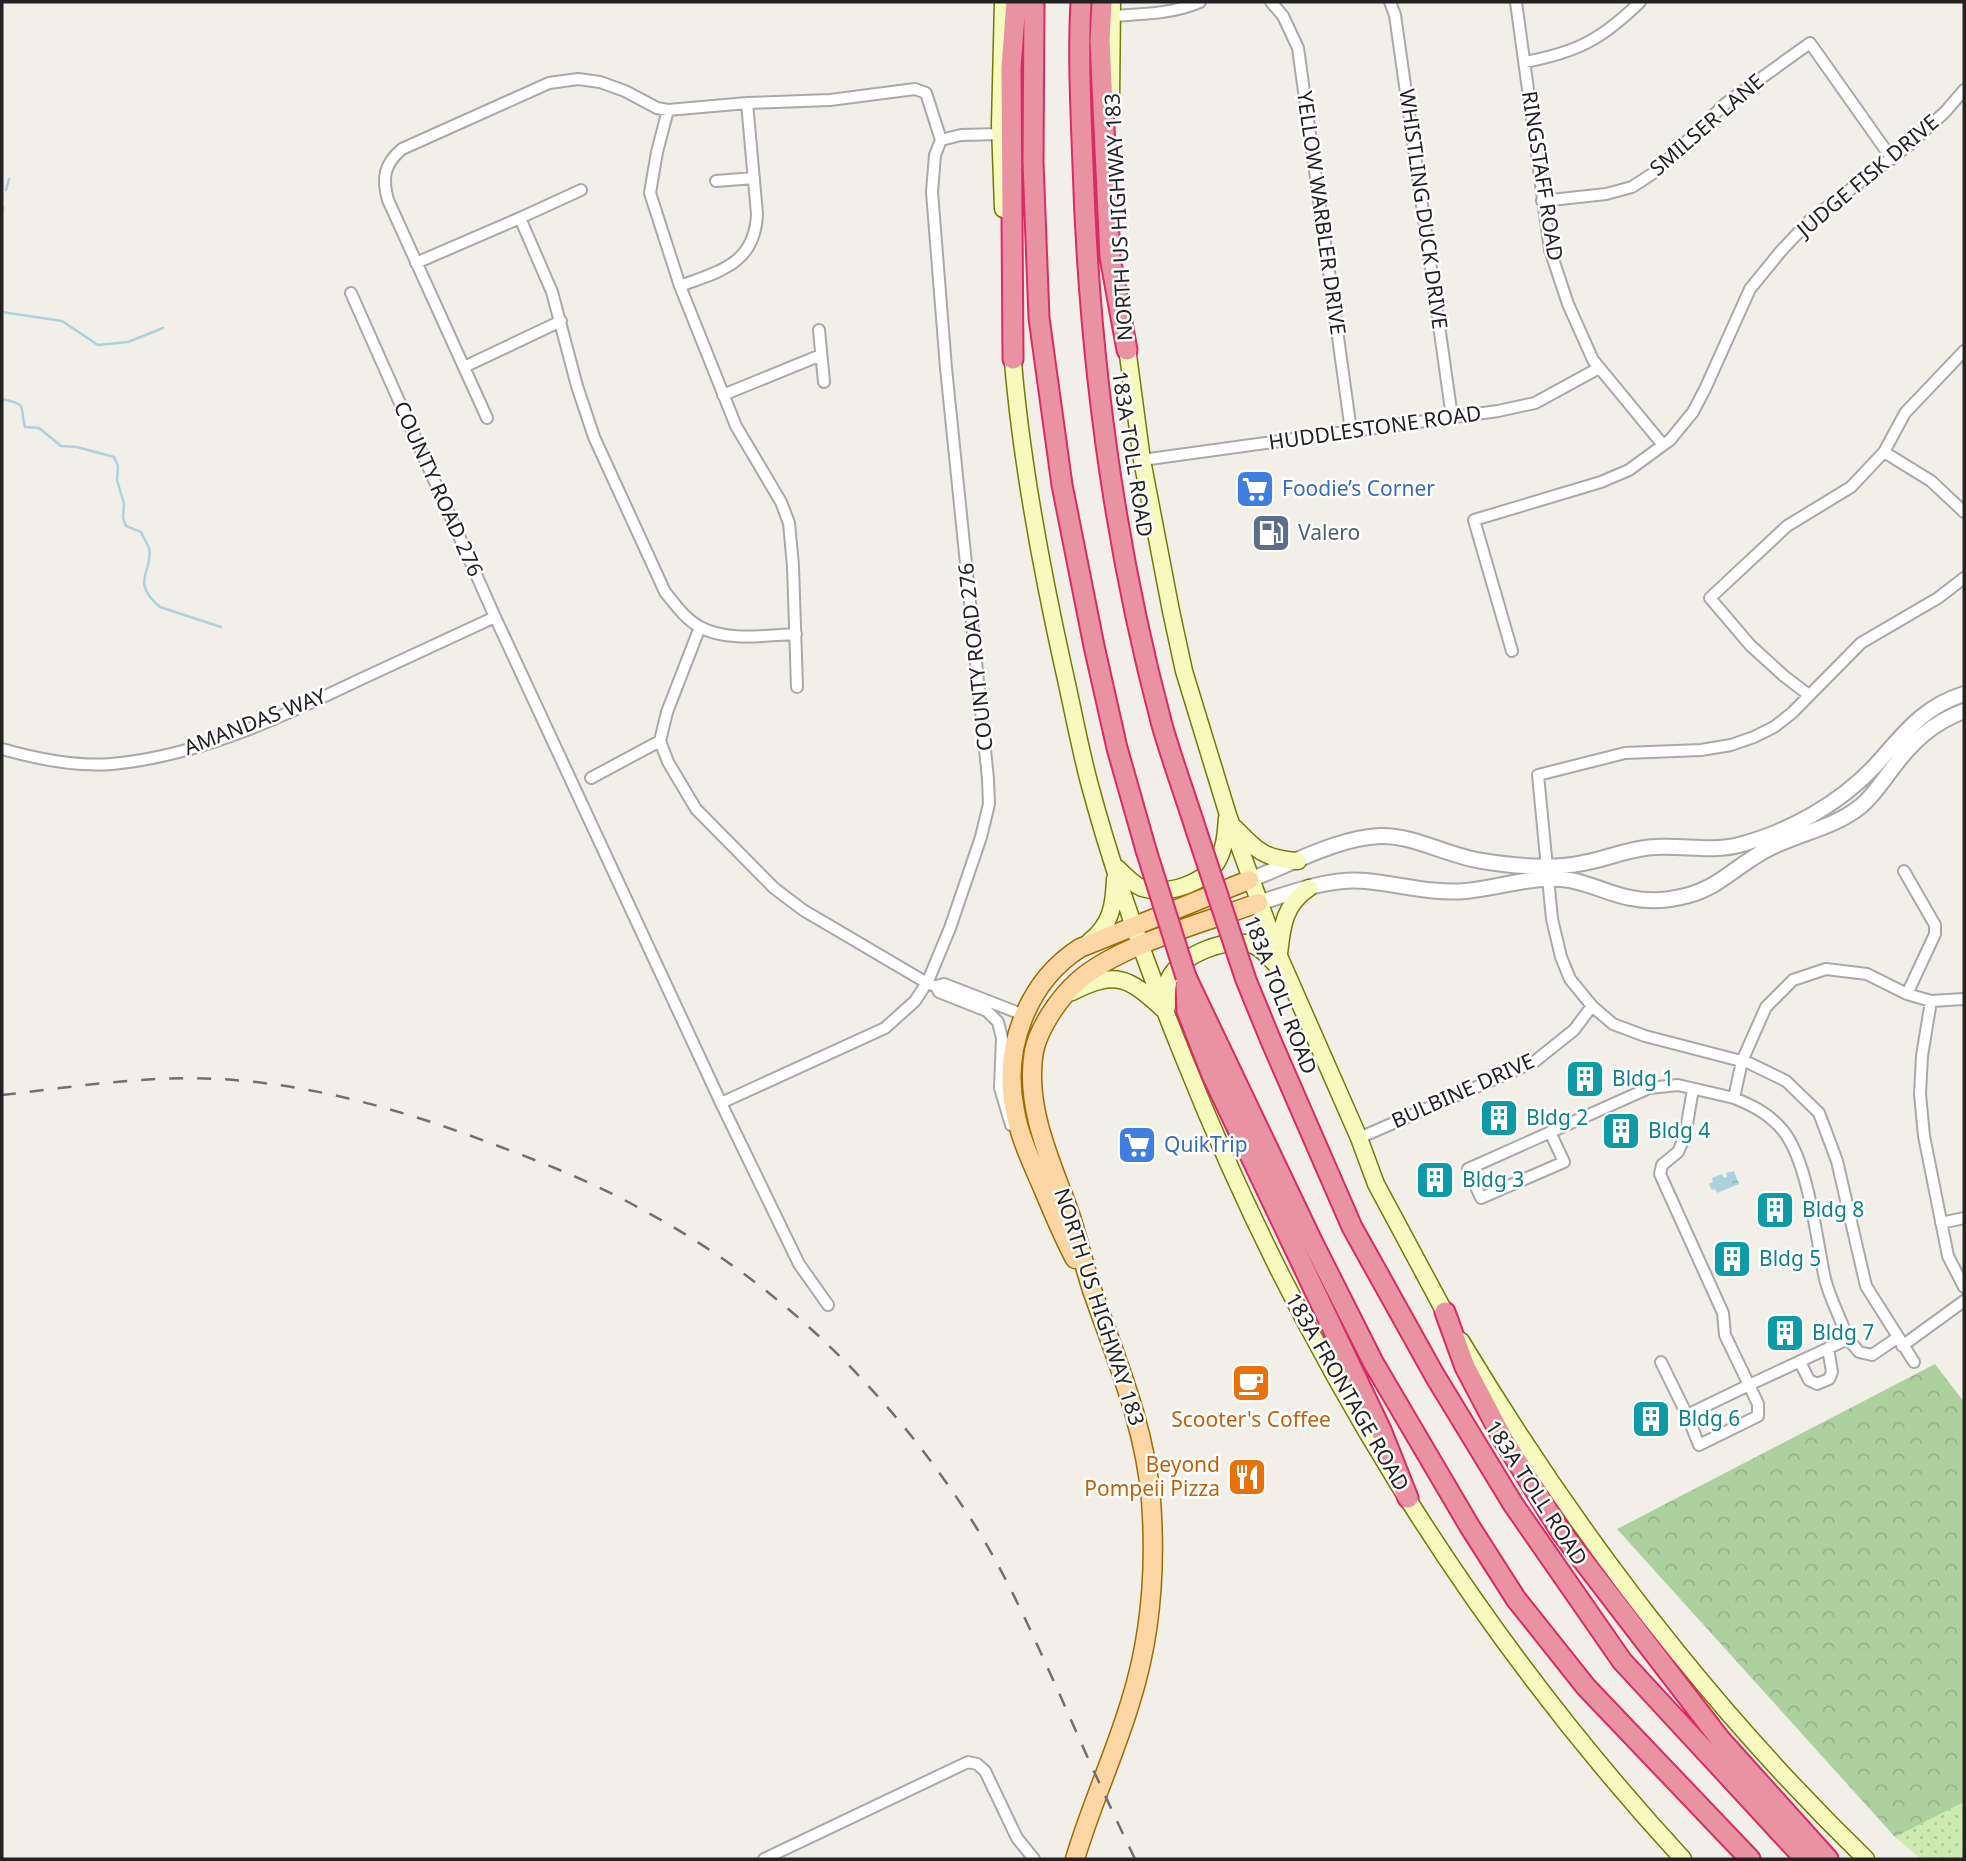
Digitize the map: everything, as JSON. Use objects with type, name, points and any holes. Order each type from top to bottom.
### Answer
[{"type":"highway","points":[[1013,359],[1011,68],[1016,2]]},
{"type":"highway","points":[[1034,2],[1033,162],[1039,318],[1062,485],[1117,748],[1186,977],[1373,1362],[1470,1527],[1516,1598],[1586,1687],[1750,1859]]},
{"type":"highway","name":"183A TOLL ROAD","points":[[1081,2],[1081,120],[1091,331],[1111,479],[1140,632],[1163,727],[1246,980],[1352,1227],[1435,1377],[1513,1504],[1622,1661],[1805,1859]]},
{"type":"highway","points":[[1109,7],[1100,41],[1110,257],[1127,349]]},
{"type":"highway","points":[[1186,977],[1187,1011],[1212,1075],[1381,1430],[1408,1498]]},
{"type":"highway","points":[[1445,1312],[1465,1367],[1497,1427],[1561,1532],[1720,1739],[1828,1859]]},
{"type":"main road","points":[[1003,2],[1000,134],[1013,359],[1032,509],[1047,592],[1089,782],[1115,866],[1114,908],[1103,929],[1087,944]]},
{"type":"main road","name":"NORTH US HIGHWAY 183","points":[[1074,1859],[1132,1700],[1146,1637],[1154,1564],[1151,1500],[1145,1450],[1125,1380],[1092,1289],[1083,1252],[1036,1113],[1034,1053],[1043,1029],[1064,997],[1076,983],[1102,963],[1258,903],[1184,671],[1142,460],[1127,349]]},
{"type":"main road","points":[[1115,866],[1141,888],[1157,891],[1181,887],[1207,876],[1218,861],[1230,820]]},
{"type":"main road","points":[[1230,820],[1264,856],[1298,862]]},
{"type":"main road","name":"183A FRONTAGE ROAD","points":[[1115,866],[1166,1015],[1218,1144],[1287,1289],[1383,1461],[1513,1655],[1622,1790],[1683,1859]]},
{"type":"main road","name":"NORTH US HIGHWAY 183","points":[[1092,1289],[1057,1223],[1024,1142],[1013,1101],[1014,1048],[1024,1015],[1037,990],[1052,971],[1087,944],[1249,880]]},
{"type":"main road","points":[[1279,956],[1283,917],[1294,900],[1309,888]]},
{"type":"main road","points":[[1258,903],[1287,978],[1359,1138],[1376,1184],[1445,1312],[1512,1423],[1617,1575],[1739,1725],[1866,1859]]},
{"type":"main road","points":[[1166,1015],[1170,978],[1176,970],[1188,958],[1226,943],[1238,941],[1258,947],[1287,978]]},
{"type":"main road","points":[[1064,997],[1094,981],[1117,979],[1140,989],[1166,1015]]},
{"type":"main road","points":[[1024,1015],[1034,1053]]},
{"type":"street","points":[[1109,7],[1163,12],[1200,2]]},
{"type":"street","name":"YELLOW WARBLER DRIVE","points":[[1271,2],[1283,16],[1298,48],[1351,431]]},
{"type":"street","name":"WHISTLING DUCK DRIVE","points":[[1390,2],[1395,15],[1452,417]]},
{"type":"street","name":"RINGSTAFF ROAD","points":[[1516,2],[1550,250],[1568,304],[1593,360],[1663,445]]},
{"type":"street","points":[[1525,62],[1568,52],[1593,41],[1614,27],[1640,2]]},
{"type":"street","name":"SMILSER LANE","points":[[1542,201],[1606,194],[1632,187],[1655,172],[1725,104],[1810,43],[1892,159]]},
{"type":"street","points":[[487,418],[388,200],[383,184],[385,169],[392,157],[402,149],[550,83],[569,80],[600,82],[625,90],[657,108],[668,110],[747,103],[830,100],[906,89],[921,90],[926,93],[941,140],[961,135],[1000,134]]},
{"type":"street","name":"JUDGE FISK DRIVE","points":[[1512,651],[1474,520],[1601,482],[1629,470],[1663,445],[1693,412],[1721,357],[1750,289],[1810,220],[1892,159],[1945,112],[1964,90]]},
{"type":"street","points":[[680,286],[734,264],[752,243],[756,229],[747,103]]},
{"type":"street","points":[[668,110],[650,193],[680,286],[736,426],[781,502],[789,523],[797,687]]},
{"type":"street","name":"COUNTY ROAD 276","points":[[720,1103],[885,1028],[932,984],[989,804],[946,368],[932,192],[935,155],[941,140]]},
{"type":"street","points":[[716,181],[754,178]]},
{"type":"street","points":[[416,263],[581,190]]},
{"type":"street","points":[[520,218],[552,292],[577,386],[599,449],[665,592],[681,612],[700,627],[727,635],[796,634]]},
{"type":"street","name":"COUNTY ROAD 276","points":[[351,293],[495,617],[720,1103],[799,1264],[828,1305]]},
{"type":"street","points":[[464,367],[561,321]]},
{"type":"street","points":[[819,330],[824,382]]},
{"type":"street","points":[[1809,695],[1758,652],[1710,598],[1787,526],[1851,487],[1884,452],[1905,413],[1964,351]]},
{"type":"street","points":[[723,395],[821,355]]},
{"type":"street","name":"HUDDLESTONE ROAD","points":[[1142,460],[1535,403],[1599,368]]},
{"type":"street","points":[[1884,452],[1931,481],[1964,512]]},
{"type":"street","points":[[1914,1362],[1866,1286],[1837,1161],[1819,1113],[1786,1081],[1742,1061],[1613,1024],[1592,1006],[1570,979],[1561,957],[1552,919],[1538,775],[1625,753],[1731,746],[1774,727],[1792,713],[1861,643],[1938,598],[1964,578]]},
{"type":"street","name":"AMANDAS WAY","points":[[2,749],[47,760],[88,764],[113,764],[171,755],[301,708],[495,617]]},
{"type":"street","points":[[700,627],[667,712],[660,741],[668,762],[696,808],[774,888],[803,910],[932,984],[939,992],[987,1011],[998,1022],[1002,1038],[1000,1088],[1012,1128],[1024,1142]]},
{"type":"street","points":[[1258,903],[1336,882],[1364,880],[1418,889],[1465,891],[1522,880],[1652,846],[1729,848],[1794,825],[1821,809],[1855,784],[1913,723],[1942,704],[1964,694]]},
{"type":"street","points":[[1249,880],[1345,842],[1394,836],[1479,861],[1546,872],[1630,898],[1658,900],[1688,895],[1705,889],[1765,850],[1828,826],[1859,807],[1874,794],[1917,738],[1945,719],[1964,711]]},
{"type":"street","points":[[591,778],[660,741]]},
{"type":"street","points":[[1904,871],[1935,925],[1935,933],[1907,993]]},
{"type":"street","points":[[1734,1098],[1742,1061],[1766,1007],[1794,980],[1826,969],[1867,974],[1931,1001],[1964,999]]},
{"type":"street","points":[[932,984],[944,984],[1024,1015]]},
{"type":"street","points":[[1931,1001],[1922,1056],[1920,1094],[1924,1136],[1948,1256],[1964,1287]]},
{"type":"street","name":"BULBINE DRIVE","points":[[1359,1138],[1534,1062],[1574,1030],[1592,1006]]},
{"type":"street","points":[[1550,1132],[1564,1162],[1481,1198],[1468,1169],[1550,1132],[1649,1088],[1678,1085],[1734,1098],[1760,1109],[1782,1127],[1797,1156],[1826,1282],[1849,1339],[1859,1352],[1872,1355],[1900,1342],[1964,1301]]},
{"type":"street","points":[[1661,1362],[1699,1445],[1758,1416],[1758,1404],[1725,1335],[1723,1313],[1660,1174],[1662,1165],[1678,1152],[1685,1136],[1693,1089]]},
{"type":"street","points":[[1941,1223],[1964,1218]]},
{"type":"street","points":[[1687,1415],[1849,1339]]},
{"type":"street","points":[[1800,1362],[1809,1380],[1817,1384],[1829,1379],[1832,1372],[1828,1348]]},
{"type":"street","points":[[764,1859],[968,1762],[977,1764],[985,1771],[1017,1838],[1034,1859]]},
{"type":"green space","points":[[1935,1364],[1964,1402],[1964,1802],[1895,1837],[1617,1529]]},
{"type":"green space","points":[[1964,1802],[1964,1859],[1921,1859],[1895,1837]]},
{"type":"water","points":[[1734,1171],[1739,1184],[1717,1193],[1715,1189],[1712,1190],[1709,1184],[1713,1182],[1712,1178],[1722,1174],[1724,1178],[1727,1177],[1726,1173]]},
{"type":"waterway","points":[[6,190],[9,179]]},
{"type":"waterway","points":[[2,213],[3,207]]},
{"type":"waterway","points":[[2,312],[62,321],[98,345],[128,342],[163,328]]},
{"type":"waterway","points":[[2,399],[20,405],[25,427],[39,428],[61,446],[77,447],[114,457],[118,466],[117,480],[124,504],[123,518],[126,526],[141,532],[149,548],[150,556],[144,583],[151,598],[160,607],[221,627]]},
{"type":"railway","points":[[2,1095],[110,1082],[192,1078],[288,1086],[357,1100],[457,1131],[567,1173],[641,1209],[692,1238],[786,1307],[829,1346],[870,1387],[943,1478],[976,1527],[1010,1588],[1135,1859]]},
{"type":"place","name":"Foodie’s Corner","points":[[1255,489]]},
{"type":"place","name":"Valero","points":[[1271,533]]},
{"type":"place","name":"Bldg 1","points":[[1585,1079]]},
{"type":"place","name":"Bldg 2","points":[[1499,1118]]},
{"type":"place","name":"Bldg 4","points":[[1621,1131]]},
{"type":"place","name":"QuikTrip","points":[[1137,1145]]},
{"type":"place","name":"Bldg 3","points":[[1435,1180]]},
{"type":"place","name":"Bldg 8","points":[[1775,1210]]},
{"type":"place","name":"Bldg 5","points":[[1732,1259]]},
{"type":"place","name":"Bldg 7","points":[[1785,1333]]},
{"type":"place","name":"Scooter's Coffee","points":[[1251,1383]]},
{"type":"place","name":"Bldg 6","points":[[1651,1419]]},
{"type":"place","name":"Beyond Pompeii Pizza","points":[[1247,1477]]}]
